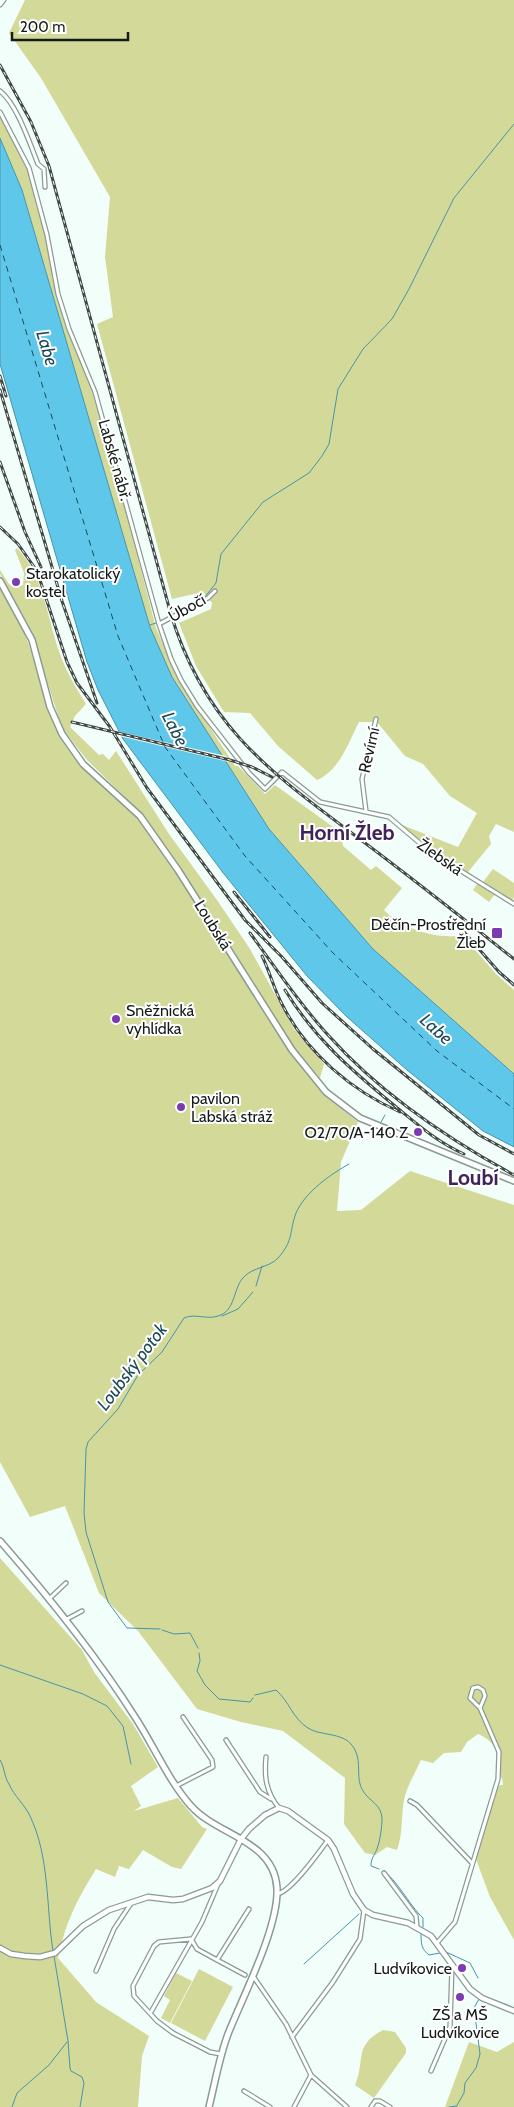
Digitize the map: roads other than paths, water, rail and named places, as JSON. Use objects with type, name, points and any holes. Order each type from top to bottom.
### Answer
[{"type":"main road","name":"Loubská","points":[[0,581],[32,640],[50,707],[62,734],[83,764],[140,816],[178,870],[292,1050],[326,1092],[360,1118],[514,1181]]},
{"type":"main road","points":[[0,1541],[67,1619],[136,1718],[176,1786],[191,1806],[208,1821],[256,1848],[268,1861],[275,1876],[277,1894],[272,1923],[222,2054],[209,2107]]},
{"type":"street","points":[[0,4],[3,0]]},
{"type":"street","points":[[0,91],[5,95],[17,116],[38,164],[44,169],[45,187]]},
{"type":"street","name":"Labské nábř.","points":[[0,112],[29,168],[48,235],[58,294],[69,329],[95,392],[159,624],[181,680],[197,706],[249,773],[265,789]]},
{"type":"street","name":"Úbočí","points":[[159,624],[208,598],[215,591]]},
{"type":"street","name":"Revírní","points":[[366,811],[362,779],[376,719]]},
{"type":"street","name":"Žlebská","points":[[265,789],[282,772],[320,802],[389,817],[434,855],[514,904]]},
{"type":"street","points":[[50,1598],[66,1583]]},
{"type":"street","points":[[67,1619],[82,1611]]},
{"type":"street","points":[[437,1943],[455,1922],[498,1779],[500,1752],[480,1708],[470,1698],[473,1688],[478,1687],[483,1690],[485,1696],[480,1708]]},
{"type":"street","points":[[176,1786],[213,1767],[212,1760],[183,1718]]},
{"type":"street","points":[[226,1740],[260,1792],[271,1799],[279,1808],[288,1811],[328,1840],[334,1849],[353,1894],[364,1910],[373,1915],[417,1927],[437,1943],[465,1983],[481,1997],[514,2012]]},
{"type":"street","points":[[266,1757],[267,1790],[271,1799]]},
{"type":"street","points":[[410,1801],[472,1863]]},
{"type":"street","points":[[151,2012],[202,1922],[241,1839],[265,1815],[279,1808]]},
{"type":"street","points":[[277,1894],[282,1893],[300,1875],[328,1840]]},
{"type":"street","points":[[384,1873],[416,1916],[417,1927]]},
{"type":"street","points":[[0,1948],[11,1954],[25,1956],[40,1957],[55,1953],[83,1926],[109,1910],[148,1897],[172,1900],[183,1899],[212,1888],[220,1881]]},
{"type":"street","points":[[96,1971],[114,1929],[132,1902]]},
{"type":"street","points":[[217,1960],[249,1909]]},
{"type":"street","points":[[292,2037],[333,1982],[360,1939],[364,1910]]},
{"type":"street","points":[[191,1939],[197,1949],[244,1974]]},
{"type":"street","points":[[191,1939],[159,1942],[154,1946],[132,1991],[134,1996],[151,2012],[156,2021],[173,2033],[210,2052],[222,2054]]},
{"type":"street","points":[[431,2072],[450,2027],[452,1966]]},
{"type":"street","points":[[252,1975],[257,1979],[286,2024],[311,2075],[347,2107]]},
{"type":"street","points":[[294,2107],[311,2075]]},
{"type":"street","points":[[244,2091],[270,2107]]},
{"type":"street","points":[[371,2107],[375,2101],[380,2101],[390,2107]]},
{"type":"water","name":"Labe","points":[[0,138],[22,190],[150,627],[172,677],[269,829],[373,949],[514,1074],[514,1147],[483,1131],[407,1070],[346,1016],[307,976],[224,874],[123,739],[98,690],[87,662],[0,364]]},
{"type":"waterway","points":[[192,605],[204,598],[216,583],[221,554],[263,502],[309,473],[322,456],[329,444],[338,389],[363,349],[392,319],[454,198],[514,124]]},
{"type":"waterway","points":[[150,625],[162,621]]},
{"type":"waterway","name":"Loubský potok","points":[[380,1124],[385,1115]]},
{"type":"waterway","name":"Loubský potok","points":[[160,1629],[127,1628],[108,1602],[86,1532],[84,1513],[86,1449],[88,1442],[118,1409],[138,1375],[162,1352],[184,1318],[192,1316],[214,1317],[228,1310],[242,1279],[250,1272],[270,1264],[283,1252],[289,1241],[300,1205],[327,1178],[349,1164]]},
{"type":"waterway","points":[[256,1286],[262,1266]]},
{"type":"waterway","points":[[222,1316],[238,1309],[253,1292]]},
{"type":"waterway","name":"Loubský potok","points":[[162,1630],[174,1634],[190,1633],[198,1648]]},
{"type":"waterway","name":"Loubský potok","points":[[199,1653],[200,1661],[197,1671],[205,1685],[219,1699],[250,1702],[253,1698]]},
{"type":"waterway","points":[[0,1665],[83,1694],[107,1706],[123,1726],[131,1764]]},
{"type":"waterway","name":"Loubský potok","points":[[255,1695],[276,1690],[298,1720],[308,1728],[320,1733],[340,1737],[351,1744],[357,1755],[359,1781],[363,1791],[380,1809],[381,1813],[380,1838],[371,1866],[379,1869]]},
{"type":"waterway","points":[[0,1760],[11,1788],[30,1816],[41,1849],[53,1951]]},
{"type":"waterway","name":"Loubský potok","points":[[383,1871],[393,1879],[423,1918],[423,1927]]},
{"type":"waterway","points":[[304,1964],[359,1914]]},
{"type":"waterway","name":"Loubský potok","points":[[421,1933],[422,1946],[426,1953],[429,1955],[440,1953]]},
{"type":"waterway","name":"Loubský potok","points":[[446,1952],[470,1963],[478,1978]]},
{"type":"waterway","points":[[54,1956],[68,2041],[70,2068],[71,2071],[82,2077],[84,2083],[80,2107]]},
{"type":"waterway","name":"Loubský potok","points":[[456,2107],[464,2093],[465,2083],[476,2068],[480,2054],[474,2008],[479,1999]]},
{"type":"waterway","points":[[505,2004],[514,2008]]},
{"type":"waterway","points":[[12,2107],[17,2093],[49,2065],[67,2042]]},
{"type":"waterway","name":"Loubský potok","points":[[449,2107],[456,2106]]},
{"type":"railway","points":[[0,65],[31,122],[49,166],[170,611],[185,654],[204,690],[226,722],[251,750],[279,776],[514,959]]},
{"type":"railway","points":[[0,376],[6,396]]},
{"type":"railway","points":[[0,390],[62,601],[97,703]]},
{"type":"railway","points":[[0,462],[25,532],[41,567]]},
{"type":"railway","points":[[0,527],[18,544],[37,571],[67,662],[77,683],[110,727],[147,788],[245,920],[282,957],[322,1003],[373,1049],[479,1135],[514,1154]]},
{"type":"railway","points":[[72,722],[230,760],[252,767],[272,777]]},
{"type":"railway","points":[[234,892],[270,937]]},
{"type":"railway","points":[[451,917],[499,972],[514,985]]},
{"type":"railway","points":[[250,933],[318,1024],[370,1077],[440,1130],[514,1175]]},
{"type":"railway","points":[[262,956],[283,1006],[293,1023],[318,1055],[348,1082],[400,1112]]},
{"type":"railway","points":[[285,990],[321,1039],[349,1066],[428,1132],[464,1154]]},
{"type":"place","name":"Starokatolický kostel","points":[[16,582]]},
{"type":"place","name":"Děčín-Prostřední Žleb","points":[[497,933]]},
{"type":"place","name":"Sněžnická vyhlídka","points":[[116,1019]]},
{"type":"place","name":"pavilon Labská stráž","points":[[181,1107]]},
{"type":"place","name":"O2/70/A-140 Z","points":[[418,1132]]},
{"type":"place","name":"Ludvíkovice","points":[[462,1968]]},
{"type":"place","name":"ZŠ a MŠ Ludvíkovice","points":[[460,1997]]},
{"type":"district","name":"Horní Žleb","points":[[347,832]]},
{"type":"district","name":"Loubí","points":[[473,1177]]}]
